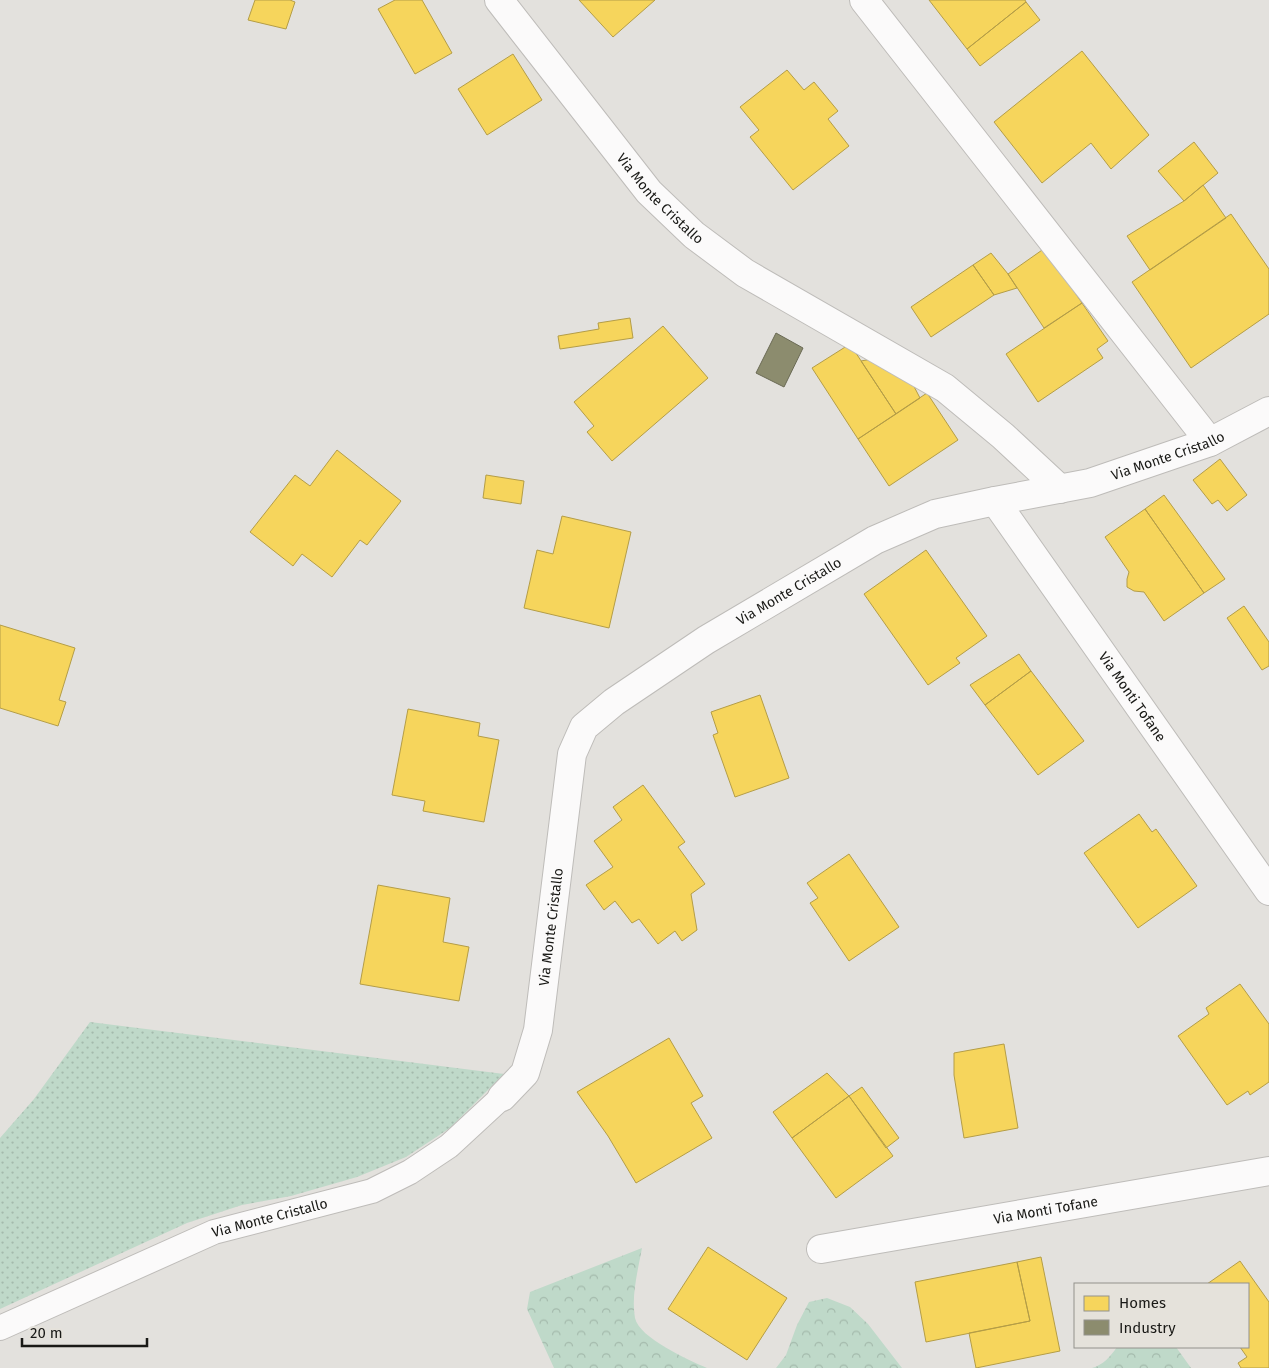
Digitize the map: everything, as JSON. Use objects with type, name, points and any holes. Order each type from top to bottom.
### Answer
[{"type":"street","name":"Via Monte Cristallo","points":[[499,0],[649,192],[694,236],[745,274],[945,388],[1003,436],[1060,489]]},
{"type":"street","points":[[864,0],[1210,442]]},
{"type":"street","name":"Via Monte Cristallo","points":[[502,1096],[525,1073],[538,1030],[572,754],[584,727],[614,702],[706,640],[875,540],[935,514],[1090,483],[1210,442],[1269,411]]},
{"type":"street","name":"Via Monti Tofane","points":[[995,501],[1269,891]]},
{"type":"street","name":"Via Monti Tofane","points":[[821,1250],[1269,1171]]},
{"type":"lane","name":"Via Monte Cristallo","points":[[0,1328],[214,1232],[372,1191],[410,1172],[449,1146],[502,1096]]},
{"type":"green space","points":[[90,1022],[504,1074],[450,1128],[406,1157],[357,1177],[291,1196],[242,1205],[187,1223],[0,1309],[0,1138],[34,1099]]},
{"type":"green space","points":[[642,1248],[634,1301],[635,1318],[639,1326],[645,1333],[666,1348],[707,1368],[554,1368],[527,1309],[530,1292]]},
{"type":"green space","points":[[827,1298],[850,1307],[868,1324],[902,1368],[776,1368],[786,1355],[797,1325],[809,1302]]},
{"type":"green space","points":[[1116,1348],[1177,1348],[1191,1368],[1092,1368],[1100,1365]]},
{"type":"building: Homes","points":[[255,0],[290,0],[295,2],[286,29],[248,20]]},
{"type":"building: Homes","points":[[395,0],[422,0],[452,53],[415,74],[378,9]]},
{"type":"building: Homes","points":[[579,0],[655,0],[613,37]]},
{"type":"building: Homes","points":[[929,0],[1025,0],[1026,2],[967,49]]},
{"type":"building: Homes","points":[[1026,2],[1040,20],[980,66],[967,49]]},
{"type":"building: Homes","points":[[1082,51],[1149,135],[1111,169],[1091,143],[1042,183],[994,122]]},
{"type":"building: Homes","points":[[513,54],[542,100],[487,135],[458,89]]},
{"type":"building: Homes","points":[[787,70],[804,90],[814,82],[838,111],[828,119],[849,146],[793,190],[750,137],[759,130],[740,107]]},
{"type":"building: Homes","points":[[1194,142],[1218,173],[1184,201],[1158,171]]},
{"type":"building: Homes","points":[[1203,185],[1226,218],[1150,270],[1127,236],[1184,201]]},
{"type":"building: Homes","points":[[1231,214],[1269,269],[1269,314],[1191,368],[1132,282]]},
{"type":"building: Homes","points":[[1045,248],[1082,303],[1044,328],[1008,274]]},
{"type":"building: Homes","points":[[991,253],[1017,288],[994,295],[973,265]]},
{"type":"building: Homes","points":[[973,265],[994,295],[931,337],[911,307]]},
{"type":"building: Homes","points":[[1082,303],[1108,341],[1097,349],[1103,358],[1038,402],[1006,354]]},
{"type":"building: Homes","points":[[630,318],[633,338],[560,349],[558,336],[599,329],[598,323]]},
{"type":"building: Homes","points":[[663,326],[708,378],[612,461],[587,432],[594,426],[574,402]]},
{"type":"building: Homes","points":[[850,344],[896,414],[858,439],[812,368]]},
{"type":"building: Homes","points":[[877,358],[907,373],[920,398],[896,414],[861,361]]},
{"type":"building: Homes","points":[[927,393],[958,440],[889,486],[858,439]]},
{"type":"building: Homes","points":[[337,450],[401,501],[367,545],[360,540],[332,577],[302,554],[293,566],[250,532],[295,475],[310,486]]},
{"type":"building: Homes","points":[[1220,459],[1247,495],[1227,511],[1218,500],[1212,504],[1193,480]]},
{"type":"building: Homes","points":[[486,475],[524,481],[521,504],[483,498]]},
{"type":"building: Homes","points":[[1164,495],[1225,579],[1204,593],[1145,509]]},
{"type":"building: Homes","points":[[1145,509],[1204,593],[1164,621],[1144,592],[1134,591],[1127,587],[1129,572],[1105,537]]},
{"type":"building: Homes","points":[[562,516],[631,532],[609,628],[524,608],[537,550],[553,554]]},
{"type":"building: Homes","points":[[926,550],[987,636],[956,658],[960,663],[928,685],[864,594]]},
{"type":"building: Homes","points":[[1244,606],[1269,642],[1269,666],[1262,670],[1227,618]]},
{"type":"building: Homes","points":[[0,625],[75,648],[59,700],[66,702],[58,726],[0,708]]},
{"type":"building: Homes","points":[[1019,654],[1031,671],[985,705],[970,685]]},
{"type":"building: Homes","points":[[1031,671],[1084,741],[1038,775],[985,705]]},
{"type":"building: Homes","points":[[760,695],[789,778],[735,797],[713,735],[718,733],[711,712]]},
{"type":"building: Homes","points":[[408,709],[480,723],[478,736],[499,740],[484,822],[423,811],[425,801],[392,795]]},
{"type":"building: Homes","points":[[643,785],[685,842],[678,847],[705,884],[691,894],[697,930],[682,941],[675,931],[658,944],[639,919],[632,923],[615,901],[604,910],[586,885],[613,867],[594,841],[622,820],[613,807]]},
{"type":"building: Homes","points":[[1139,814],[1152,832],[1156,829],[1197,886],[1138,928],[1084,853]]},
{"type":"building: Homes","points":[[849,854],[899,927],[849,961],[810,903],[818,898],[807,883]]},
{"type":"building: Homes","points":[[378,885],[450,898],[443,942],[469,947],[459,1001],[360,984]]},
{"type":"building: Homes","points":[[1240,984],[1269,1024],[1269,1082],[1250,1095],[1248,1091],[1227,1105],[1178,1036],[1209,1014],[1206,1008]]},
{"type":"building: Homes","points":[[669,1038],[703,1096],[691,1103],[712,1138],[636,1183],[608,1136],[577,1092]]},
{"type":"building: Homes","points":[[1004,1044],[1018,1128],[964,1138],[954,1075],[954,1053]]},
{"type":"building: Homes","points":[[827,1073],[849,1096],[792,1138],[773,1112]]},
{"type":"building: Homes","points":[[862,1087],[899,1138],[886,1148],[849,1096]]},
{"type":"building: Homes","points":[[849,1096],[893,1156],[836,1198],[792,1138]]},
{"type":"building: Homes","points":[[708,1247],[787,1298],[747,1360],[668,1309]]},
{"type":"building: Homes","points":[[1041,1257],[1060,1351],[976,1368],[969,1333],[1030,1321],[1017,1262]]},
{"type":"building: Homes","points":[[1240,1261],[1269,1302],[1269,1368],[1241,1368],[1238,1363],[1247,1357],[1241,1348],[1249,1348],[1249,1283],[1208,1283]]},
{"type":"building: Homes","points":[[1017,1262],[1030,1321],[926,1342],[915,1282]]},
{"type":"building: Industry","points":[[776,333],[803,348],[784,387],[756,373]]}]
